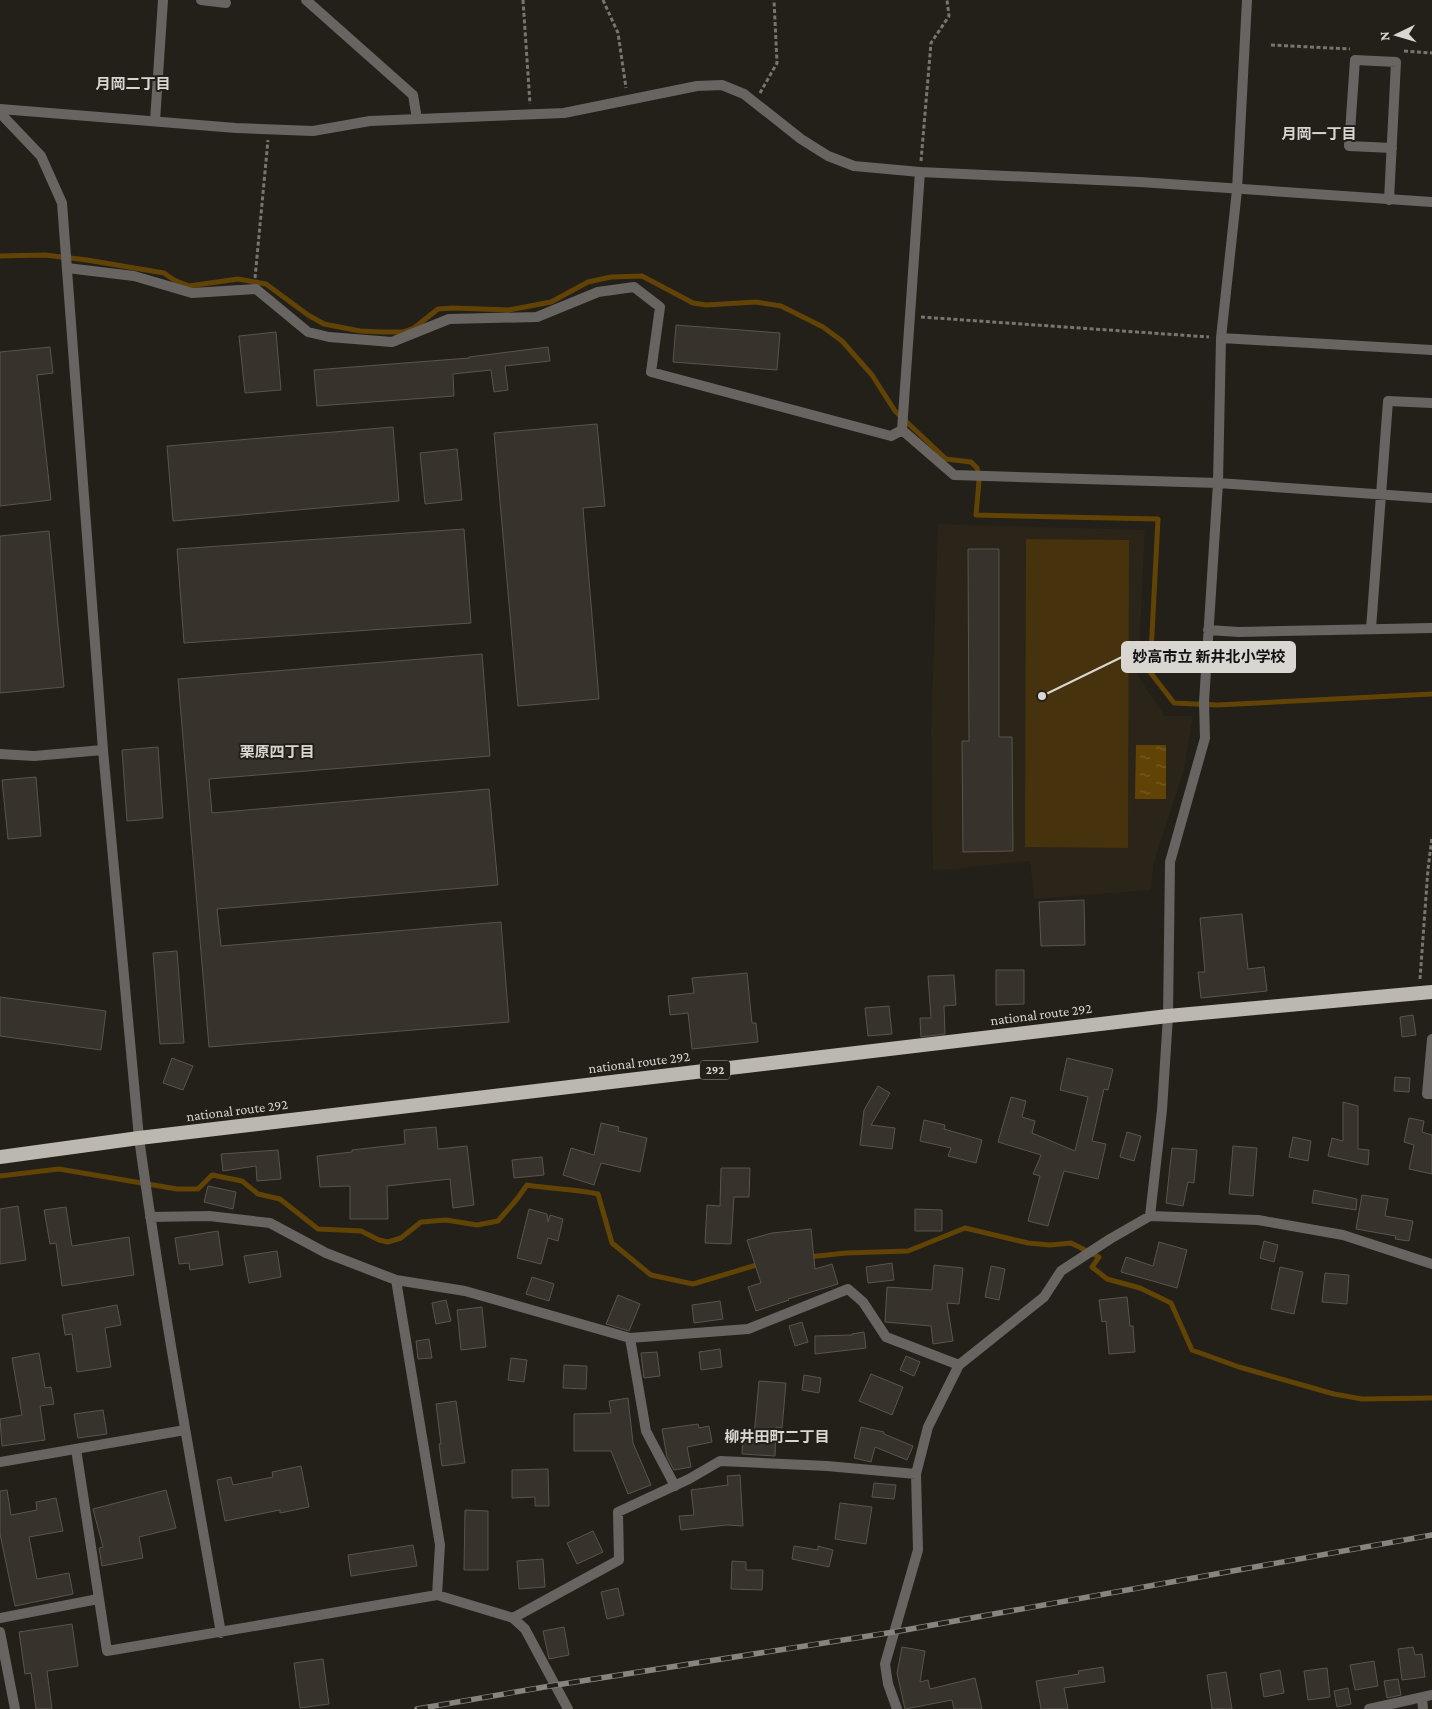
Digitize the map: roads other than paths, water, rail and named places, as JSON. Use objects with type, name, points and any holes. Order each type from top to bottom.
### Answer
[{"type":"highway","name":"national route 292","points":[[0,1157],[139,1138],[1168,1016],[1426,990]]},
{"type":"street","points":[[155,121],[163,0]]},
{"type":"street","points":[[201,0],[226,3]]},
{"type":"street","points":[[306,0],[413,95],[417,119]]},
{"type":"street","points":[[1150,1216],[1162,1110],[1168,1016],[1170,862],[1206,738],[1204,702],[1218,483],[1221,338],[1237,190],[1247,0]]},
{"type":"street","points":[[1389,200],[1392,148],[1396,62],[1354,60],[1349,146],[1392,148]]},
{"type":"street","points":[[0,108],[155,121],[313,131],[370,121],[564,113],[697,86],[722,85],[744,94],[801,139],[828,156],[854,166],[920,172],[1140,182],[1432,202]]},
{"type":"street","points":[[0,113],[41,156],[62,203],[103,750],[139,1138],[185,1430],[221,1633]]},
{"type":"street","points":[[902,430],[920,172]]},
{"type":"street","points":[[67,268],[134,276],[192,293],[256,289],[308,332],[329,337],[392,342],[449,319],[537,317],[598,292],[634,287],[660,307],[651,372],[891,436],[902,430]]},
{"type":"street","points":[[1221,338],[1432,350]]},
{"type":"street","points":[[1371,629],[1388,401],[1432,404]]},
{"type":"street","points":[[902,430],[954,475],[1218,483],[1432,498]]},
{"type":"street","points":[[1208,630],[1238,632],[1432,628]]},
{"type":"street","points":[[0,754],[34,756],[103,750]]},
{"type":"street","points":[[1432,1039],[1427,1094],[1432,1094]]},
{"type":"street","points":[[150,1217],[209,1216],[270,1223],[326,1253],[396,1280],[464,1291],[630,1338],[748,1328],[848,1289],[863,1302],[886,1337],[959,1365]]},
{"type":"street","points":[[897,1709],[888,1684],[885,1664],[918,1550],[916,1474],[928,1427],[959,1365],[1044,1297],[1061,1271],[1150,1216],[1258,1220],[1343,1236],[1432,1264]]},
{"type":"street","points":[[396,1280],[440,1545],[437,1595]]},
{"type":"street","points":[[630,1338],[646,1431],[675,1486]]},
{"type":"street","points":[[0,1462],[185,1430]]},
{"type":"street","points":[[76,1449],[107,1652],[437,1595],[513,1618],[525,1629],[568,1709]]},
{"type":"street","points":[[513,1618],[618,1560],[618,1512],[675,1486],[720,1461],[827,1466],[916,1474]]},
{"type":"street","points":[[0,1618],[98,1599]]},
{"type":"street","points":[[0,1632],[15,1709]]},
{"type":"street","points":[[1370,1709],[1426,1701]]},
{"type":"water","points":[[1136,745],[1166,745],[1166,799],[1135,799]]},
{"type":"waterway","points":[[0,256],[45,255],[87,260],[164,273],[174,280],[189,286],[238,279],[266,284],[308,315],[324,324],[360,331],[403,332],[414,328],[438,309],[509,310],[551,302],[588,282],[611,277],[642,276],[693,303],[706,305],[756,302],[781,306],[823,327],[842,341],[872,375],[895,411],[946,459],[971,462],[977,468],[979,481],[976,515],[1158,519],[1150,672],[1174,703],[1217,705],[1432,694]]},
{"type":"waterway","points":[[0,1176],[59,1169],[177,1189],[198,1189],[212,1175],[242,1181],[258,1194],[280,1199],[318,1229],[361,1231],[379,1240],[388,1242],[401,1238],[421,1222],[446,1220],[477,1225],[498,1221],[527,1185],[572,1190],[598,1194],[612,1243],[651,1275],[693,1284],[760,1264]]},
{"type":"waterway","points":[[808,1257],[846,1253],[908,1251],[965,1228],[1028,1243],[1050,1245],[1071,1243],[1099,1257],[1092,1267],[1107,1279],[1140,1288],[1171,1303],[1192,1350],[1239,1367],[1334,1394],[1362,1399],[1432,1398]]},
{"type":"railway","points":[[417,1709],[556,1685],[894,1632],[1432,1535]]},
{"type":"place","name":"妙高市立 新井北小学校","points":[[1042,696]]},
{"type":"district","name":"月岡二丁目","points":[[133,84]]},
{"type":"district","name":"月岡一丁目","points":[[1319,134]]},
{"type":"district","name":"栗原四丁目","points":[[277,752]]},
{"type":"district","name":"柳井田町二丁目","points":[[777,1437]]}]
